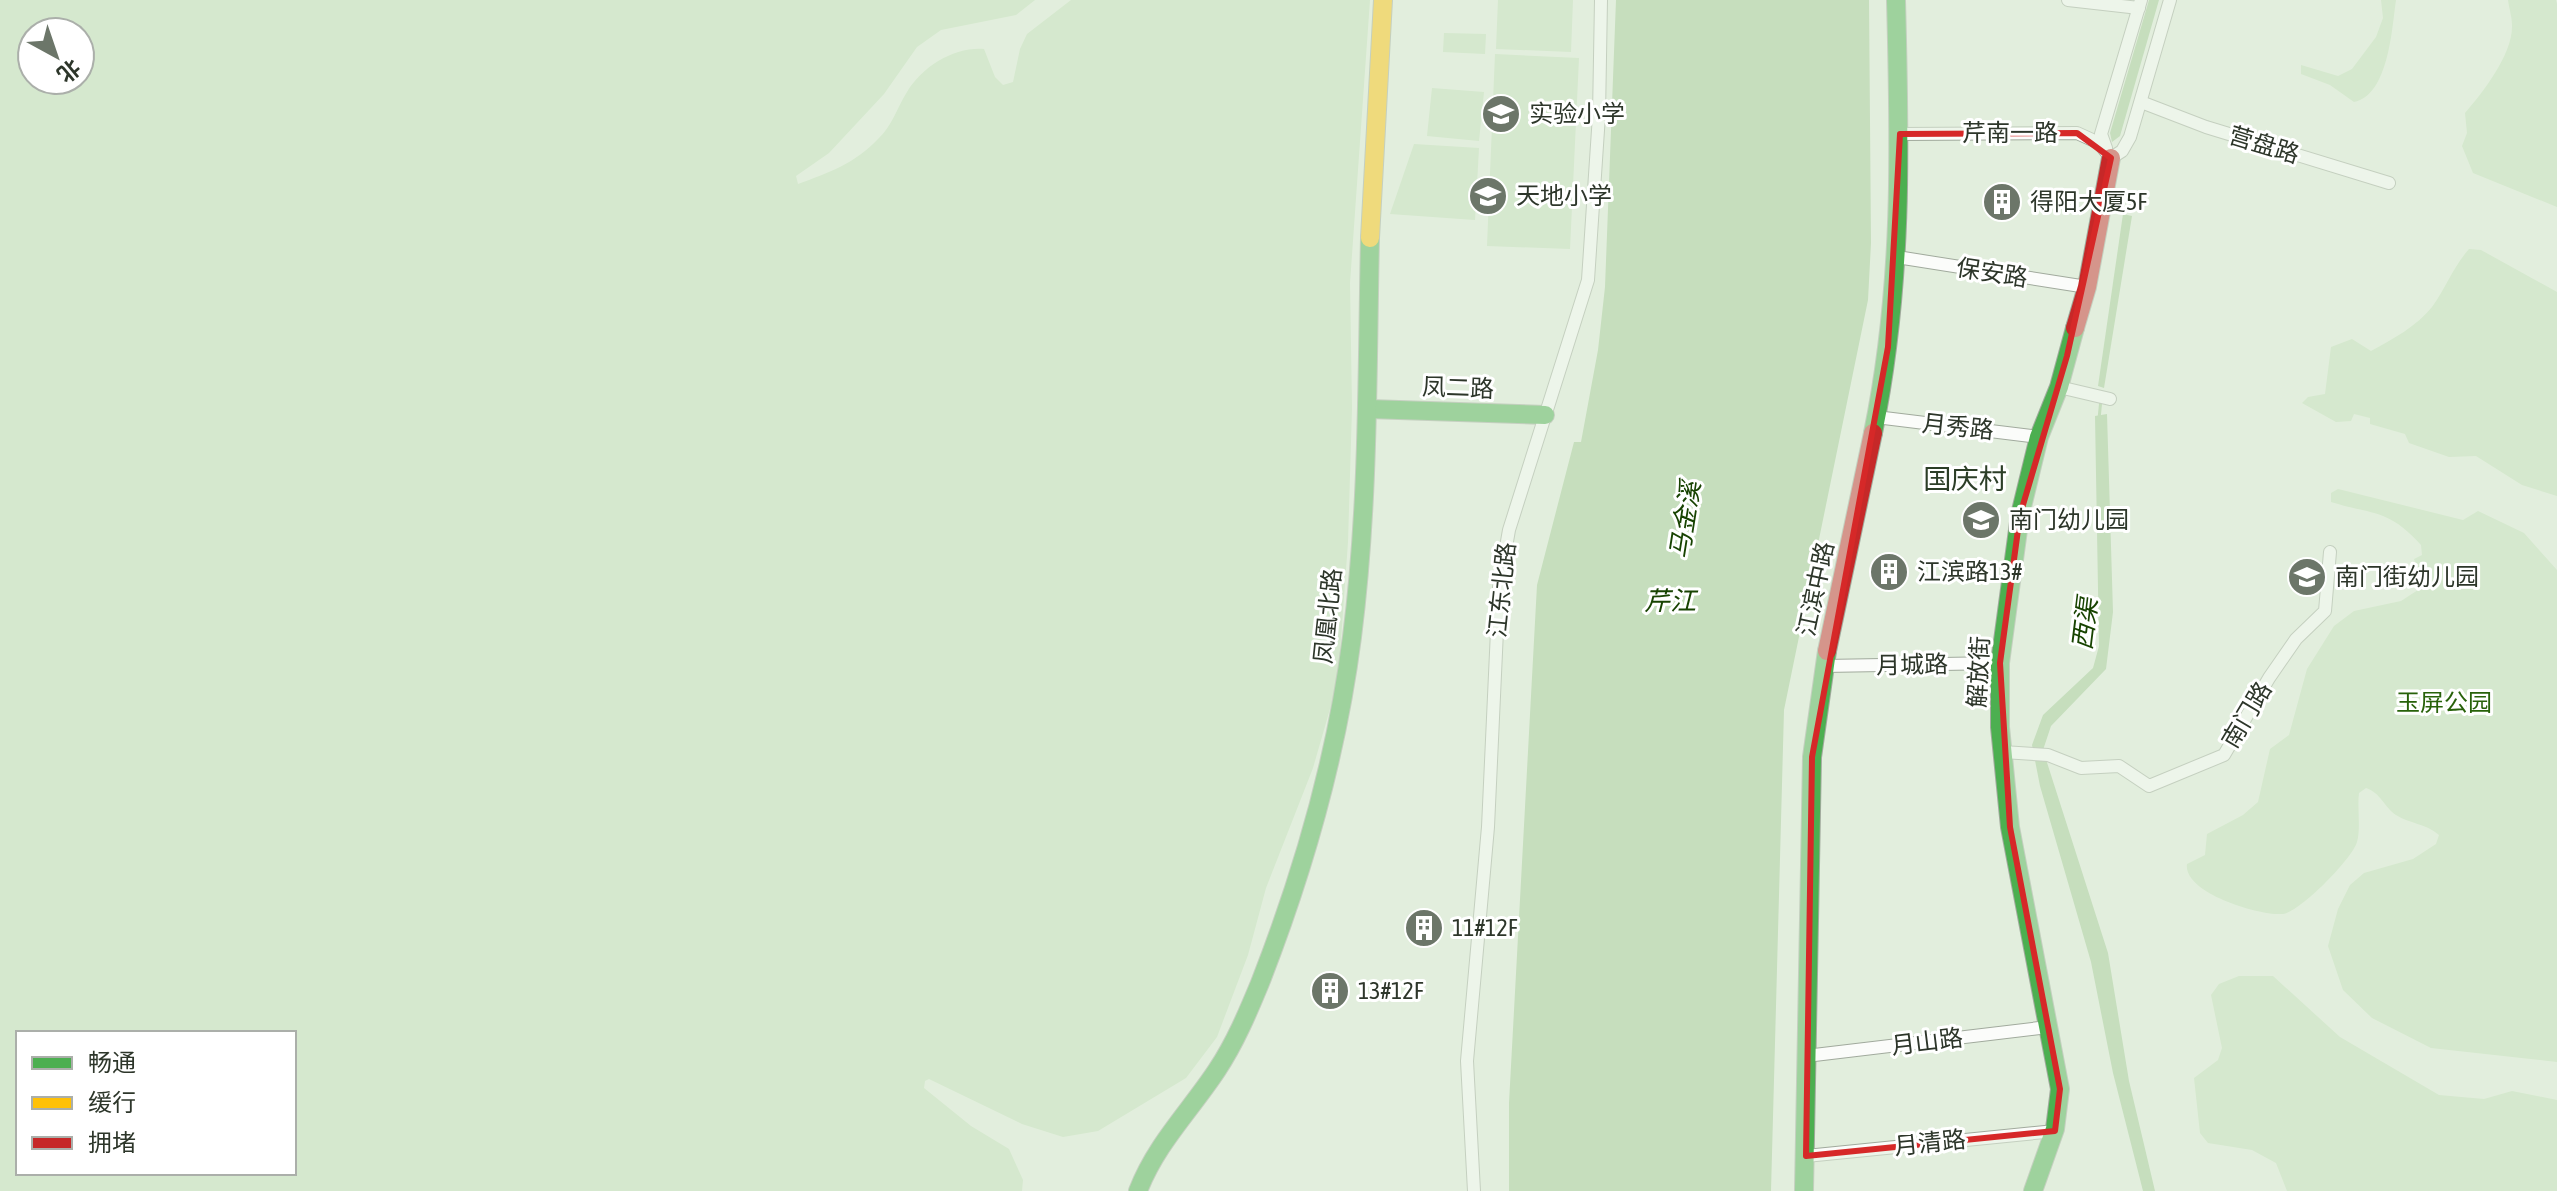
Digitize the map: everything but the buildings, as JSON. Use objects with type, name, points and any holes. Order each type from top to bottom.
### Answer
[{"type":"street","name":"凤凰北路","points":[[1138,1191],[1148,1167],[1211,1080],[1252,1003],[1325,775],[1339,718],[1349,651],[1369,409],[1370,220],[1383,0]]},
{"type":"street","name":"江东北路","points":[[1474,1191],[1467,1061],[1488,827],[1499,587],[1509,530],[1588,280],[1599,115],[1601,0]]},
{"type":"street","name":"江滨中路","points":[[1804,1191],[1811,759],[1824,666],[1876,417],[1895,301],[1900,134],[1896,0]]},
{"type":"street","points":[[2068,0],[2140,4]]},
{"type":"street","name":"解放街","points":[[2111,158],[2127,144],[2170,0]]},
{"type":"street","name":"解放街","points":[[2033,1191],[2055,1131],[2060,1089],[2033,934],[2010,827],[2003,752],[2000,663],[2020,515],[2039,437],[2059,387],[2087,287],[2111,158],[2101,134],[2140,4]]},
{"type":"street","name":"营盘路","points":[[2141,102],[2206,127],[2389,183]]},
{"type":"street","name":"芹南一路","points":[[1900,134],[2077,133],[2099,143],[2111,158]]},
{"type":"street","name":"保安路","points":[[1897,257],[2087,287]]},
{"type":"street","points":[[2059,387],[2110,399]]},
{"type":"street","name":"凤二路","points":[[1369,409],[1545,415]]},
{"type":"street","name":"月秀路","points":[[1876,417],[2039,437]]},
{"type":"street","name":"南门路","points":[[2003,752],[2048,755],[2081,768],[2119,766],[2149,786],[2220,759],[2296,639],[2325,611],[2330,552]]},
{"type":"street","name":"月城路","points":[[1824,666],[2000,663]]},
{"type":"street","name":"月山路","points":[[1806,1056],[2048,1027]]},
{"type":"street","name":"月清路","points":[[1806,1156],[2055,1131]]},
{"type":"highlighted area","points":[[2077,133],[2111,158],[2067,356],[2020,515],[2000,663],[2010,827],[2060,1089],[2055,1131],[1806,1156],[1812,757],[1888,347],[1900,134]]},
{"type":"green space","points":[[0,0],[1035,0],[1016,15],[941,30],[917,47],[884,94],[829,153],[796,176],[798,184],[860,155],[883,134],[914,83],[940,60],[962,51],[984,49],[995,77],[1003,85],[1013,82],[1020,49],[1027,34],[1071,0],[1370,0],[1350,283],[1352,408],[1348,542],[1338,681],[1313,768],[1266,888],[1248,955],[1217,1037],[1186,1078],[1098,1131],[1063,1137],[1022,1124],[929,1079],[925,1081],[924,1088],[971,1126],[1009,1149],[1023,1180],[1022,1191],[0,1191]]},
{"type":"green space","points":[[1498,0],[1573,0],[1571,52],[1496,49]]},
{"type":"green space","points":[[2381,0],[2396,0],[2390,42],[2382,74],[2366,97],[2354,102],[2330,85],[2301,74],[2301,65],[2338,76],[2352,69],[2376,37],[2383,18]]},
{"type":"green space","points":[[2508,0],[2556,0],[2557,4],[2557,207],[2473,173],[2462,146],[2467,133],[2465,113],[2488,84],[2508,48],[2512,25]]},
{"type":"green space","points":[[1444,33],[1486,34],[1485,54],[1443,52]]},
{"type":"green space","points":[[1495,54],[1579,58],[1570,249],[1487,246]]},
{"type":"green space","points":[[1432,88],[1484,92],[1479,141],[1427,136]]},
{"type":"green space","points":[[1414,144],[1479,148],[1475,220],[1390,214]]},
{"type":"green space","points":[[2469,249],[2481,250],[2557,292],[2557,496],[2522,485],[2476,456],[2449,457],[2409,443],[2405,434],[2370,424],[2370,418],[2354,414],[2351,421],[2336,422],[2302,403],[2308,397],[2325,394],[2331,347],[2352,339],[2371,351],[2412,326],[2432,307]]},
{"type":"green space","name":"玉屏公园","points":[[2338,489],[2463,520],[2478,511],[2524,533],[2557,570],[2557,1062],[2431,1048],[2372,1018],[2343,990],[2328,946],[2338,909],[2350,885],[2364,873],[2413,859],[2436,844],[2439,835],[2396,815],[2371,790],[2366,788],[2359,793],[2358,836],[2353,850],[2324,884],[2291,911],[2272,914],[2241,907],[2210,893],[2189,875],[2187,864],[2205,855],[2207,834],[2243,815],[2258,802],[2270,749],[2289,735],[2307,669],[2334,626],[2354,611],[2401,601],[2418,590],[2421,581],[2414,559],[2422,555],[2421,545],[2399,524],[2389,519],[2331,502],[2331,493]]},
{"type":"green space","points":[[2239,976],[2273,976],[2340,1037],[2439,1095],[2484,1099],[2512,1091],[2557,1100],[2557,1191],[2287,1191],[2276,1163],[2252,1150],[2208,1143],[2200,1133],[2194,1078],[2218,1060],[2222,1048],[2211,995],[2219,984]]},
{"type":"water","name":"芹江","points":[[1616,0],[1869,0],[1871,243],[1868,300],[1784,710],[1771,1191],[1509,1191],[1509,1103],[1537,585],[1574,442],[1581,442],[1598,350],[1605,287]]},
{"type":"water","points":[[2149,0],[2159,0],[2120,136],[2112,142],[2110,133]]},
{"type":"water","points":[[2123,214],[2132,216],[2104,388],[2098,386]]},
{"type":"water","points":[[2107,414],[2113,612],[2106,669],[2051,726],[2043,750],[2108,953],[2129,1081],[2155,1191],[2143,1191],[2113,1073],[2091,962],[2040,786],[2032,745],[2043,715],[2093,668],[2099,646],[2095,416]]},
{"type":"waterway","name":"西渠","points":[[2099,419],[2101,399]]},
{"type":"traffic: fast","points":[[1873,433],[1883,379],[1895,271],[1898,164],[1896,0]]},
{"type":"traffic: fast","points":[[1138,1191],[1154,1158],[1224,1060],[1246,1016],[1290,899],[1328,769],[1346,681],[1362,538],[1370,238]]},
{"type":"traffic: fast","points":[[2033,1191],[2055,1129],[2060,1089],[2010,827],[2000,727],[2000,663],[2020,515],[2039,437],[2059,387],[2075,328]]},
{"type":"traffic: fast","points":[[1369,409],[1545,415]]},
{"type":"traffic: fast","points":[[1804,1191],[1812,757],[1827,651]]},
{"type":"traffic: slow","points":[[1370,238],[1383,0]]},
{"type":"traffic: jam","points":[[2075,328],[2087,287],[2111,158]]},
{"type":"traffic: jam","points":[[1827,651],[1873,433]]},
{"type":"place","name":"实验小学","points":[[1501,114]]},
{"type":"place","name":"天地小学","points":[[1488,196]]},
{"type":"place","name":"得阳大厦5F","points":[[2002,202]]},
{"type":"place","name":"南门幼儿园","points":[[1981,520]]},
{"type":"place","name":"江滨路13#","points":[[1889,572]]},
{"type":"place","name":"南门街幼儿园","points":[[2307,577]]},
{"type":"place","name":"11#12F","points":[[1424,928]]},
{"type":"place","name":"13#12F","points":[[1330,991]]},
{"type":"district","name":"国庆村","points":[[1965,479]]},
{"type":"water label","name":"马金溪","points":[[1685,520]]}]
